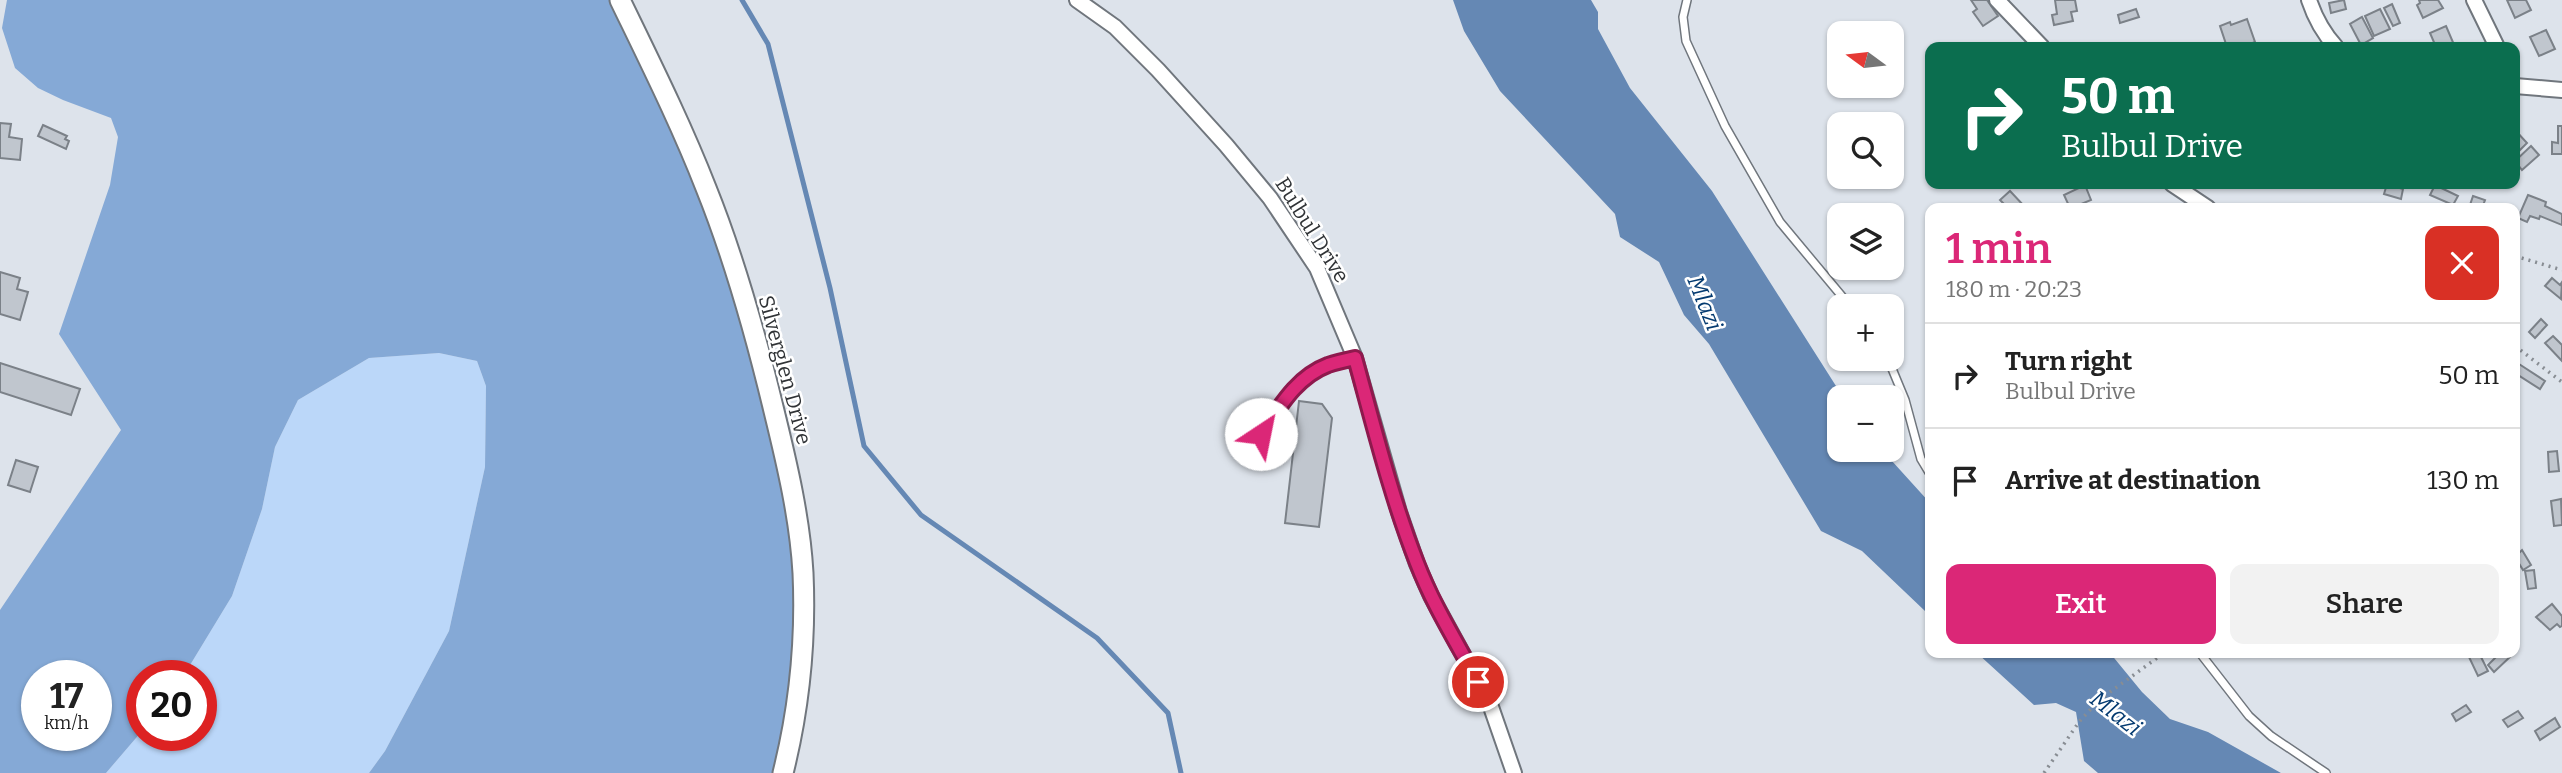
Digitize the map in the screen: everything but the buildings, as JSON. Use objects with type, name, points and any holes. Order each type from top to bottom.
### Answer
[{"type":"street","name":"Silverglen Drive","points":[[620,0],[707,189],[744,300],[782,443],[803,572],[799,679],[783,773]]},
{"type":"street","name":"Bulbul Drive","points":[[1077,0],[1115,27],[1158,70],[1270,198],[1317,268],[1355,358],[1399,512],[1417,564],[1431,596],[1490,704],[1514,773]]},
{"type":"street","points":[[1997,0],[2037,42]]},
{"type":"street","points":[[2309,0],[2314,15],[2333,42]]},
{"type":"street","points":[[2474,0],[2495,42]]},
{"type":"street","points":[[2520,86],[2562,90]]},
{"type":"street","points":[[2180,189],[2200,203]]},
{"type":"lane","points":[[1687,0],[1684,17],[1686,41],[1725,126],[1780,222],[1840,294]]},
{"type":"lane","points":[[1261,434],[1286,396],[1306,378],[1328,365],[1355,358]]},
{"type":"lane","points":[[1893,371],[1925,466]]},
{"type":"lane","points":[[2204,658],[2249,716],[2271,736],[2326,773]]},
{"type":"path","points":[[2520,258],[2562,270]]},
{"type":"path","points":[[2520,350],[2562,382]]},
{"type":"path","points":[[2044,773],[2079,722],[2099,700],[2157,658]]},
{"type":"shaded area","points":[[7,0],[617,0],[705,188],[744,315],[797,528],[797,678],[781,773],[369,773],[385,751],[449,631],[485,467],[486,386],[477,361],[439,353],[369,358],[298,400],[275,447],[262,509],[232,596],[193,660],[126,660],[126,750],[106,773],[0,773],[0,610],[121,430],[59,334],[110,185],[118,137],[111,118],[38,88],[15,68],[2,28]]},
{"type":"shaded area","points":[[439,353],[477,361],[486,386],[485,467],[449,631],[385,751],[369,773],[106,773],[126,750],[217,751],[217,660],[193,660],[232,596],[262,509],[275,447],[298,400],[369,358]]},
{"type":"water","name":"Mlazi","points":[[1453,0],[1591,0],[1598,12],[1598,29],[1630,88],[1712,191],[1835,385],[1827,385],[1827,462],[1893,462],[1925,497],[1925,611],[1862,551],[1821,531],[1709,344],[1684,315],[1659,262],[1620,237],[1615,214],[1500,91],[1464,31]]},
{"type":"water","name":"Mlazi","points":[[1982,658],[2114,658],[2142,692],[2170,719],[2208,732],[2281,773],[2098,773],[2084,761],[2076,712],[2056,703],[2034,705]]},
{"type":"waterway","points":[[742,0],[768,44],[830,288],[864,446],[921,515],[1097,638],[1168,713],[1181,773]]},
{"type":"route","points":[[1261,434],[1286,396],[1306,378],[1328,365],[1355,358],[1399,512],[1417,564],[1431,596],[1478,682]]}]
